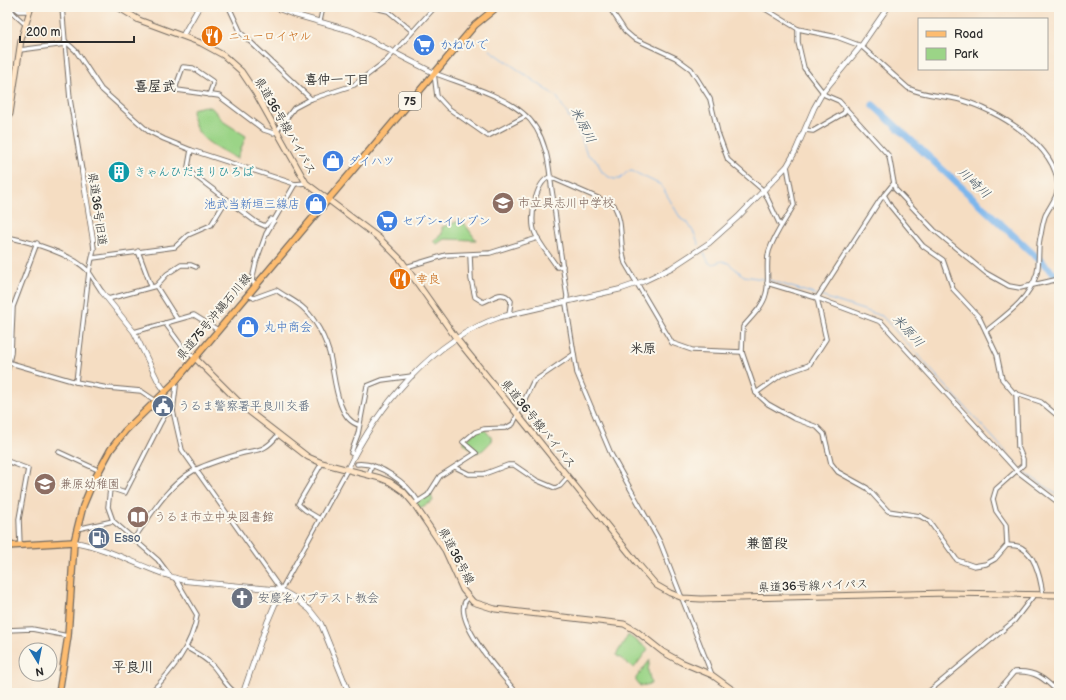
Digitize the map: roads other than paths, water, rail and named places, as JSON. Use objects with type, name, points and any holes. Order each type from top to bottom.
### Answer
[{"type":"main road","name":"県道36号線バイパス","points":[[118,7],[139,20],[183,35],[216,50],[240,71],[255,92],[276,132],[306,183],[379,238],[406,267],[456,338],[656,585],[683,598],[725,599],[946,593],[1042,596],[1059,595]]},
{"type":"main road","name":"県道75号沖縄石川線","points":[[59,693],[68,636],[74,542],[77,529],[98,470],[125,431],[174,383],[475,25],[497,7]]},
{"type":"main road","points":[[7,120],[25,24],[31,9]]},
{"type":"main road","name":"県道36号線","points":[[195,358],[246,409],[302,453],[322,463],[369,475],[397,486],[416,502],[444,550],[468,598],[477,605],[486,608],[616,623],[629,626],[663,652],[681,662],[712,675],[737,693]]},
{"type":"main road","points":[[7,546],[74,542]]},
{"type":"street","points":[[9,7],[25,24]]},
{"type":"street","points":[[14,7],[19,11],[31,9]]},
{"type":"street","name":"県道36号旧道","points":[[62,7],[70,99],[93,240],[93,258],[89,272],[76,382]]},
{"type":"street","points":[[183,35],[199,7]]},
{"type":"street","points":[[229,7],[241,33],[311,99]]},
{"type":"street","points":[[274,7],[352,31],[434,73],[500,99],[526,116],[537,130],[548,159],[567,296],[566,301],[577,373],[611,454],[660,542],[712,675]]},
{"type":"street","points":[[320,22],[323,7]]},
{"type":"street","points":[[371,7],[388,9],[412,30]]},
{"type":"street","points":[[209,96],[213,84],[212,81],[193,68],[183,68],[176,86],[177,90],[209,96],[219,96],[264,130],[273,133],[276,132],[294,108],[311,99],[354,85],[386,61],[412,30],[435,7]]},
{"type":"street","points":[[609,7],[625,31],[633,38],[676,58],[692,69],[710,99],[718,133],[728,160],[764,191],[780,225]]},
{"type":"street","points":[[762,7],[798,30],[837,37],[861,46],[908,88],[915,92],[960,99],[982,107],[1014,125],[1043,151],[1056,173],[1058,192],[1045,216],[1040,236],[1037,272],[1032,285],[1016,308],[986,331]]},
{"type":"street","points":[[243,693],[267,623],[281,590],[347,470],[354,454],[377,416],[413,376],[456,338],[490,320],[636,284],[664,273],[698,252],[720,234],[787,166],[823,92],[861,46],[888,7]]},
{"type":"street","points":[[798,30],[798,42],[804,68],[825,95],[839,101],[889,156],[895,189],[934,230],[986,273],[1009,286],[1020,288],[1059,279]]},
{"type":"street","points":[[20,50],[65,42],[76,51],[101,89],[127,114],[158,136],[191,150],[295,184],[306,183]]},
{"type":"street","points":[[434,73],[437,96],[448,108],[488,136],[526,116]]},
{"type":"street","points":[[805,130],[813,131],[844,113],[846,108]]},
{"type":"street","points":[[191,150],[188,167],[190,172],[256,222],[265,226],[271,220],[274,221]]},
{"type":"street","points":[[787,166],[794,205],[786,219],[780,225],[769,251],[766,294],[762,304],[743,327],[742,352],[756,393],[768,404],[793,418],[817,427],[824,434],[830,463],[838,472],[867,488],[888,511],[920,516],[929,521],[957,560],[974,566],[986,564],[996,559],[1007,545],[1006,525],[996,511],[993,499],[996,489],[1022,466],[1023,459],[1018,447],[1016,393]]},
{"type":"street","points":[[562,266],[557,267],[538,238],[533,226],[538,186],[546,178],[550,177],[614,205],[619,218],[623,257],[636,284],[672,343],[692,350],[742,352]]},
{"type":"street","points":[[255,286],[252,280],[256,262],[266,234],[295,184]]},
{"type":"street","points":[[756,393],[781,375],[809,365],[826,339],[818,297],[884,195],[893,184]]},
{"type":"street","points":[[884,195],[891,208],[923,246],[943,260],[953,289],[979,317],[986,331],[997,355],[1002,379],[1016,393],[1042,402],[1059,417]]},
{"type":"street","points":[[93,258],[175,247],[188,235],[211,225],[227,199]]},
{"type":"street","points":[[7,237],[37,243],[84,266],[102,292],[134,332],[158,381],[165,391]]},
{"type":"street","points":[[406,267],[446,255],[490,253],[538,238]]},
{"type":"street","points":[[7,372],[13,307],[37,243]]},
{"type":"street","points":[[138,251],[152,286]]},
{"type":"street","points":[[470,255],[471,279],[475,297],[483,302],[498,295],[505,295],[511,301],[509,315]]},
{"type":"street","points":[[108,299],[156,286],[167,274],[181,265],[191,265],[196,267]]},
{"type":"street","points":[[767,281],[818,297],[881,322],[1018,470],[1055,500],[1059,500]]},
{"type":"street","points":[[156,286],[177,319]]},
{"type":"street","points":[[248,295],[254,298],[276,290],[304,307],[315,322],[329,352],[338,399],[348,418],[359,426]]},
{"type":"street","points":[[134,332],[194,315],[218,330]]},
{"type":"street","points":[[165,323],[184,349],[195,358]]},
{"type":"street","points":[[357,464],[372,464],[406,485],[416,502],[428,495],[440,476],[476,453],[463,442],[475,432],[484,429],[506,428],[513,424],[533,382],[574,354]]},
{"type":"street","points":[[8,362],[76,382],[108,388],[141,391],[156,401]]},
{"type":"street","points":[[354,454],[351,453],[358,434],[367,386],[382,380],[413,376]]},
{"type":"street","points":[[174,383],[176,386],[173,411],[182,450],[194,470],[281,590],[305,606],[318,618],[325,631],[349,693]]},
{"type":"street","points":[[93,482],[125,493],[165,415],[173,411]]},
{"type":"street","points":[[134,540],[163,499],[194,470],[237,454],[260,450],[266,447],[278,435]]},
{"type":"street","points":[[59,452],[98,470]]},
{"type":"street","points":[[7,461],[28,469],[19,519],[20,546]]},
{"type":"street","points":[[320,519],[298,504],[322,463]]},
{"type":"street","points":[[369,475],[372,464]]},
{"type":"street","points":[[455,467],[468,474],[484,474],[508,465],[514,465],[536,480],[555,488],[560,486],[568,477]]},
{"type":"street","points":[[110,489],[108,507],[113,521],[158,560],[173,578],[197,615],[194,630],[186,648],[150,693]]},
{"type":"street","points":[[77,529],[113,521]]},
{"type":"street","points":[[74,542],[122,556],[173,578],[199,583],[281,590]]},
{"type":"street","points":[[1007,545],[1023,548],[1031,557],[1041,584],[1042,596]]},
{"type":"street","points":[[927,693],[1014,621],[1034,595]]},
{"type":"street","points":[[468,598],[464,606],[466,622],[481,650],[517,693]]},
{"type":"street","points":[[7,630],[32,629],[68,636]]},
{"type":"street","points":[[186,648],[202,657],[212,665],[231,690],[236,693]]},
{"type":"street","points":[[996,693],[1014,672],[1024,671],[1045,679],[1059,693]]},
{"type":"waterway","name":"米原川","points":[[490,50],[557,97],[581,137],[587,154],[597,161],[602,172],[614,179],[620,179],[627,172],[632,171],[661,185],[681,219],[688,223],[699,245]]},
{"type":"waterway","name":"川崎川","points":[[873,105],[1059,278]]},
{"type":"waterway","name":"米原川","points":[[704,253],[709,263],[713,264],[722,261],[728,263],[744,276],[769,280],[817,295]]},
{"type":"waterway","name":"米原川","points":[[820,296],[882,316],[1019,466]]},
{"type":"waterway","name":"米原川","points":[[1021,469],[1026,474],[1059,495]]},
{"type":"place","name":"ニューロイヤル","points":[[212,36]]},
{"type":"place","name":"かねひで","points":[[424,45]]},
{"type":"place","name":"ダイハツ","points":[[333,161]]},
{"type":"place","name":"きゃんひだまりひろば","points":[[119,172]]},
{"type":"place","name":"市立具志川中学校","points":[[503,203]]},
{"type":"place","name":"池武当新垣三線店","points":[[316,204]]},
{"type":"place","name":"セブン-イレブン","points":[[387,221]]},
{"type":"place","name":"幸良","points":[[400,279]]},
{"type":"place","name":"丸中商会","points":[[248,327]]},
{"type":"place","name":"うるま警察署平良川交番","points":[[163,406]]},
{"type":"place","name":"兼原幼稚園","points":[[45,484]]},
{"type":"place","name":"うるま市立中央図書館","points":[[138,517]]},
{"type":"place","name":"Esso","points":[[99,538]]},
{"type":"place","name":"安慶名バプテスト教会","points":[[242,598]]},
{"type":"district","name":"喜仲一丁目","points":[[337,80]]},
{"type":"district","name":"喜屋武","points":[[155,86]]},
{"type":"district","name":"米原","points":[[643,349]]},
{"type":"district","name":"兼箇段","points":[[767,543]]},
{"type":"district","name":"平良川","points":[[133,667]]}]
